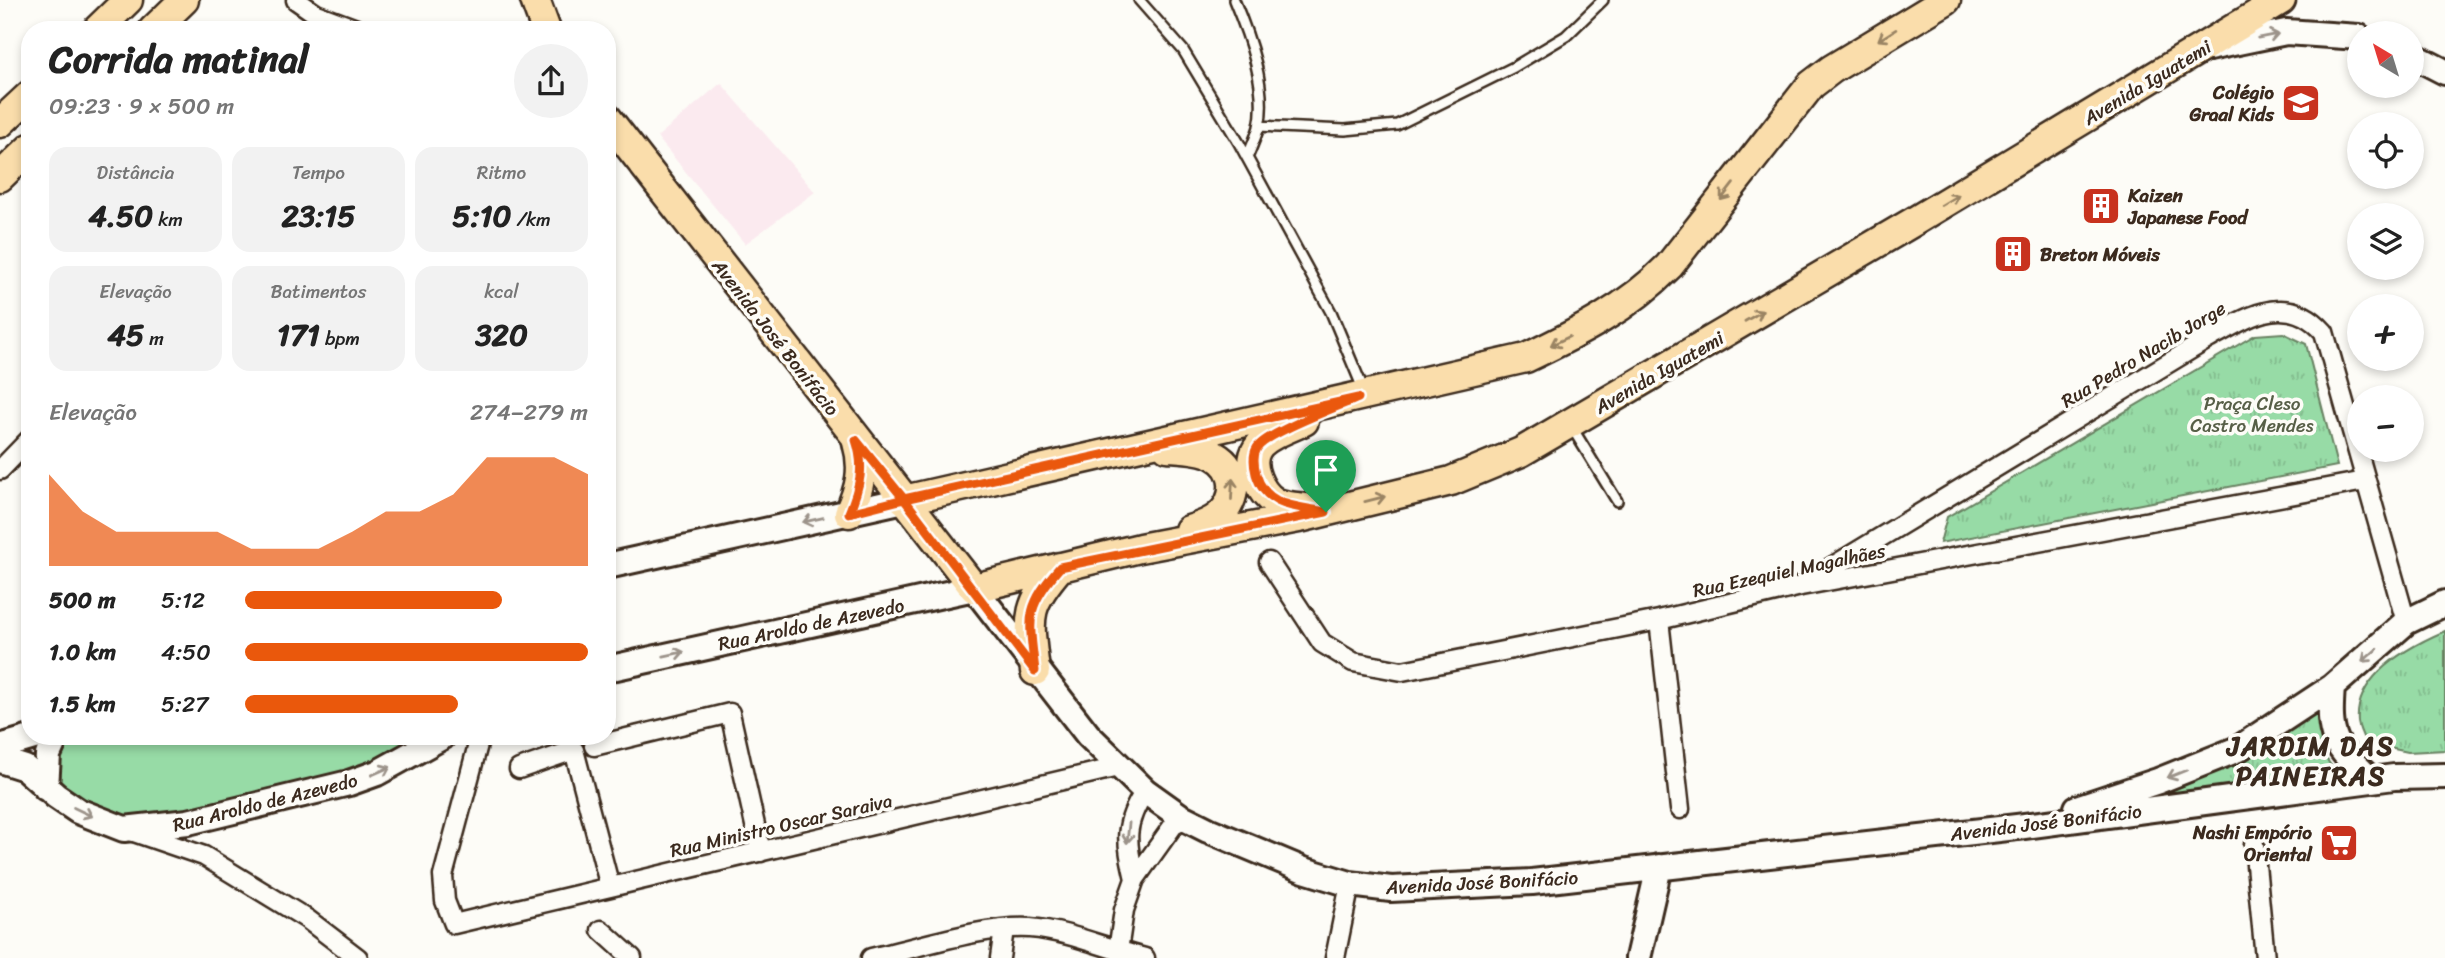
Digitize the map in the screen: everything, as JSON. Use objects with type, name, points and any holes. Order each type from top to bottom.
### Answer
[{"type":"main road","points":[[106,21],[128,0]]},
{"type":"main road","points":[[162,21],[184,0]]},
{"type":"main road","points":[[535,0],[543,21]]},
{"type":"main road","name":"Avenida Iguatemi","points":[[974,588],[1140,548],[1326,512],[1451,481],[1521,452],[2281,0]]},
{"type":"main road","points":[[616,564],[1526,358],[1593,325],[1628,301],[1670,266],[1811,85],[1938,2]]},
{"type":"main road","points":[[2201,49],[2286,32],[2347,36]]},
{"type":"main road","points":[[2424,61],[2445,72]]},
{"type":"main road","points":[[0,123],[21,103]]},
{"type":"main road","name":"Avenida José Bonifácio","points":[[616,130],[974,588],[1035,671],[1118,767],[1180,816],[1304,870],[1350,884],[1391,889],[1491,884],[2017,827],[2371,780],[2445,776]]},
{"type":"main road","points":[[0,177],[21,157]]},
{"type":"main road","points":[[1326,512],[1276,503],[1262,490],[1253,461],[1257,447],[1271,437],[1362,397]]},
{"type":"main road","points":[[849,513],[861,476],[863,460],[856,440]]},
{"type":"main road","points":[[1140,548],[1219,516],[1231,500],[1234,488],[1228,466],[1214,454],[1178,447],[1144,446]]},
{"type":"main road","points":[[1035,671],[1030,625],[1032,606],[1040,590],[1060,567]]},
{"type":"main road","name":"Rua Aroldo de Azevedo","points":[[616,667],[974,588]]},
{"type":"main road","points":[[2017,827],[2158,781],[2238,748],[2332,687],[2406,622],[2445,603]]},
{"type":"main road","points":[[2332,687],[2329,725],[2336,742],[2371,780]]},
{"type":"main road","points":[[0,747],[21,741]]},
{"type":"main road","points":[[46,788],[45,772],[53,745]]},
{"type":"main road","name":"Rua Aroldo de Azevedo","points":[[0,760],[25,768],[46,788],[78,811],[124,829],[188,822],[349,783],[396,764],[428,745]]},
{"type":"main road","points":[[1638,958],[1659,867]]},
{"type":"street","points":[[296,0],[316,14],[335,21]]},
{"type":"street","name":"Rua Pedro Nacib Jorge","points":[[1801,586],[2253,314],[2291,308],[2312,318],[2324,332],[2406,622]]},
{"type":"street","points":[[0,470],[21,448]]},
{"type":"street","name":"Rua Ezequiel Magalhães","points":[[1269,562],[1322,643],[1353,662],[1402,671],[1659,620],[1801,586],[2365,481]]},
{"type":"street","points":[[1659,620],[1680,809]]},
{"type":"street","points":[[616,741],[730,713],[761,852]]},
{"type":"street","name":"Rua Ministro Oscar Saraiva","points":[[478,745],[443,876],[446,901],[454,924],[1118,767]]},
{"type":"street","points":[[594,746],[598,745]]},
{"type":"street","points":[[519,769],[574,750],[610,887]]},
{"type":"street","points":[[1135,879],[1126,838],[1132,811],[1145,791]]},
{"type":"street","points":[[1118,951],[1124,910],[1135,879],[1180,816]]},
{"type":"street","points":[[124,829],[204,856],[307,919],[358,958]]},
{"type":"street","points":[[2254,844],[2265,958]]},
{"type":"street","points":[[1335,958],[1350,884]]},
{"type":"street","points":[[601,929],[632,958]]},
{"type":"street","points":[[1000,958],[1004,929]]},
{"type":"street","points":[[871,958],[1004,929],[1055,931],[1145,958]]},
{"type":"lane","points":[[1139,0],[1183,50],[1247,158],[1331,312],[1362,397]]},
{"type":"lane","points":[[1234,0],[1250,46],[1260,94],[1259,126],[1247,158]]},
{"type":"lane","points":[[1259,126],[1345,130],[1397,125],[1514,67],[1566,36],[1603,0]]},
{"type":"lane","points":[[1570,424],[1617,500]]},
{"type":"shaded area","points":[[721,83],[815,192],[745,244],[657,137]]},
{"type":"green space","name":"Praça Cleso Castro Mendes","points":[[2283,333],[2306,344],[2337,466],[1940,543],[1947,517],[2255,335]]},
{"type":"green space","points":[[2445,631],[2445,750],[2408,752],[2366,743],[2358,722],[2359,705],[2365,690],[2387,665],[2401,654]]},
{"type":"green space","points":[[2316,710],[2323,754],[2337,774],[2120,804]]},
{"type":"green space","points":[[61,745],[410,745],[360,771],[134,822],[66,795],[54,776]]},
{"type":"place","name":"Colégio Graal Kids","points":[[2301,103]]},
{"type":"place","name":"Kaizen Japanese Food","points":[[2101,206]]},
{"type":"place","name":"Breton Móveis","points":[[2013,254]]},
{"type":"place","name":"Nashi Empório Oriental","points":[[2339,843]]},
{"type":"district","name":"JARDIM DAS PAINEIRAS","points":[[2311,761]]},
{"type":"route","points":[[1326,512],[1140,548],[1060,567],[1040,590],[1032,606],[1030,625],[1035,671],[904,499],[849,513],[860,488],[863,460],[856,440],[904,499],[1358,398],[1271,437],[1257,447],[1253,461],[1262,490],[1276,503],[1326,512]]}]
